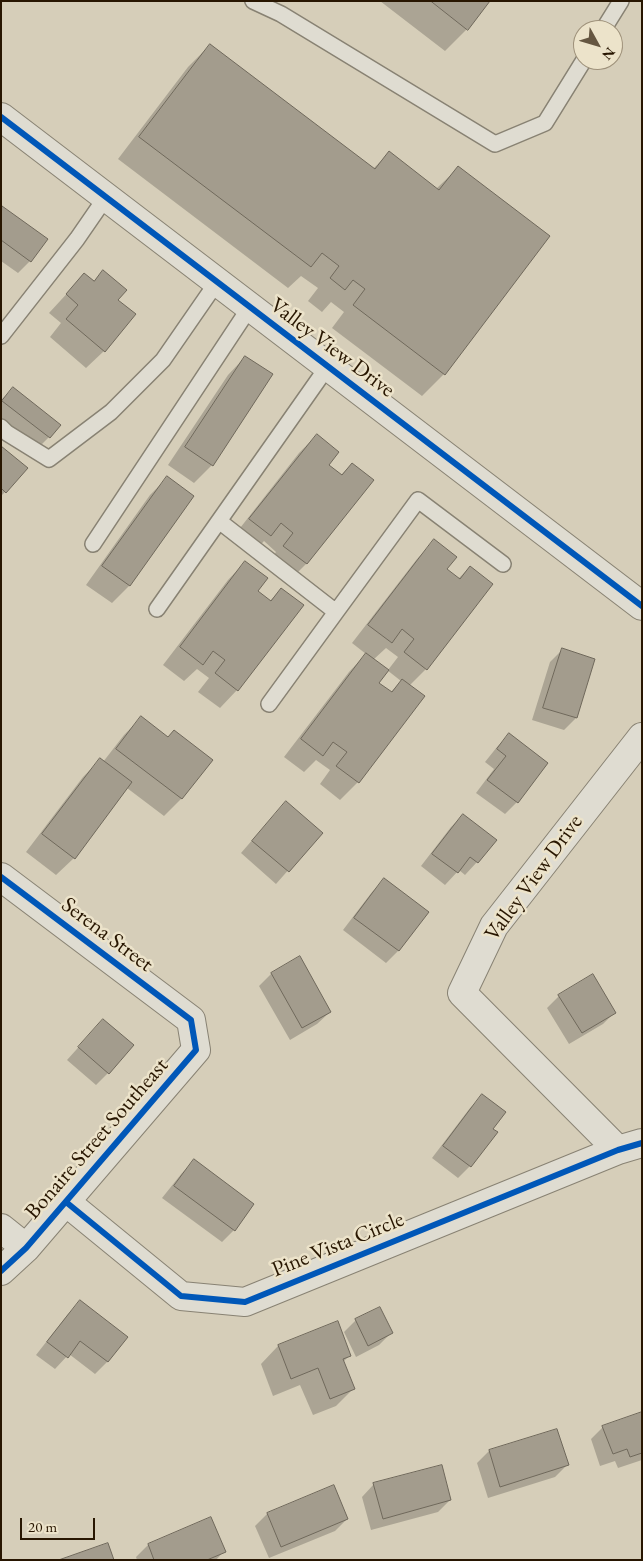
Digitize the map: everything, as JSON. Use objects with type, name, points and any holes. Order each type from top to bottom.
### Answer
[{"type":"street","name":"Valley View Drive","points":[[1,117],[642,606]]},
{"type":"street","name":"Valley View Drive","points":[[630,1146],[462,993],[494,926],[642,737]]},
{"type":"street","name":"Serena Street","points":[[1,877],[191,1020]]},
{"type":"street","name":"Bonaire Street Southeast","points":[[1,1271],[26,1248],[196,1050],[191,1020]]},
{"type":"street","name":"Pine Vista Circle","points":[[66,1202],[181,1296],[245,1302],[630,1146]]},
{"type":"street","points":[[1,1228],[26,1248]]},
{"type":"lane","points":[[253,1],[281,14],[495,144],[545,123],[578,70]]},
{"type":"lane","points":[[609,20],[621,1]]},
{"type":"lane","points":[[1,336],[77,239],[106,197]]},
{"type":"lane","points":[[1,427],[7,434],[49,458],[111,412],[163,360],[217,282]]},
{"type":"lane","points":[[93,544],[250,307]]},
{"type":"lane","points":[[157,609],[328,366]]},
{"type":"lane","points":[[269,704],[418,500],[503,564]]},
{"type":"lane","points":[[219,521],[336,612]]},
{"type":"building","points":[[431,1],[490,1],[468,30]]},
{"type":"building","points":[[210,44],[375,169],[389,151],[439,190],[458,166],[550,236],[445,375],[353,305],[365,289],[353,280],[345,290],[330,278],[339,266],[322,253],[311,267],[139,137]]},
{"type":"building","points":[[2,206],[48,239],[31,262],[1,240]]},
{"type":"building","points":[[103,270],[127,290],[118,300],[136,314],[105,352],[66,319],[78,305],[66,294],[84,273],[94,281]]},
{"type":"building","points":[[245,356],[273,374],[213,466],[185,447]]},
{"type":"building","points":[[13,387],[61,425],[50,438],[2,401]]},
{"type":"building","points":[[317,434],[339,452],[329,465],[342,475],[352,463],[374,480],[307,564],[283,546],[293,533],[281,523],[271,536],[249,519]]},
{"type":"building","points":[[1,446],[28,468],[6,493],[1,488]]},
{"type":"building","points":[[167,476],[194,496],[130,586],[102,566]]},
{"type":"building","points":[[434,539],[457,557],[447,569],[460,579],[470,566],[493,584],[427,670],[404,652],[414,639],[402,629],[392,643],[368,625]]},
{"type":"building","points":[[245,561],[268,578],[258,591],[271,601],[281,588],[304,605],[238,691],[215,673],[225,660],[213,651],[203,665],[180,647]]},
{"type":"building","points":[[562,648],[595,659],[577,718],[543,708]]},
{"type":"building","points":[[366,653],[389,670],[379,683],[392,692],[402,679],[425,696],[359,783],[336,766],[347,752],[333,742],[323,756],[301,739]]},
{"type":"building","points":[[141,716],[168,737],[174,730],[213,760],[182,799],[116,749]]},
{"type":"building","points":[[509,733],[548,763],[518,803],[487,780],[506,756],[497,749]]},
{"type":"building","points":[[100,758],[132,782],[75,859],[42,834]]},
{"type":"building","points":[[286,801],[323,833],[289,872],[252,841]]},
{"type":"building","points":[[463,814],[497,840],[478,863],[470,857],[458,873],[432,854]]},
{"type":"building","points":[[384,878],[429,912],[399,951],[354,918]]},
{"type":"building","points":[[300,956],[331,1012],[302,1028],[271,973]]},
{"type":"building","points":[[593,974],[616,1013],[582,1033],[558,995]]},
{"type":"building","points":[[103,1019],[134,1045],[109,1074],[78,1047]]},
{"type":"building","points":[[482,1094],[506,1112],[493,1129],[498,1132],[471,1167],[443,1146]]},
{"type":"building","points":[[194,1159],[254,1204],[235,1231],[174,1186]]},
{"type":"building","points":[[80,1300],[128,1337],[108,1362],[80,1341],[68,1358],[47,1342]]},
{"type":"building","points":[[380,1307],[393,1333],[368,1346],[355,1319]]},
{"type":"building","points":[[338,1321],[351,1356],[343,1359],[355,1389],[330,1399],[318,1368],[291,1379],[278,1345]]},
{"type":"building","points":[[642,1412],[642,1453],[630,1457],[627,1449],[613,1454],[602,1426]]},
{"type":"building","points":[[557,1429],[569,1465],[500,1487],[489,1450]]},
{"type":"building","points":[[442,1465],[451,1500],[383,1519],[373,1483]]},
{"type":"building","points":[[334,1485],[348,1519],[281,1547],[267,1513]]},
{"type":"building","points":[[211,1517],[226,1552],[207,1560],[154,1560],[148,1544]]},
{"type":"building","points":[[108,1543],[114,1560],[59,1560]]},
{"type":"cycle path","points":[[1,117],[642,606]]},
{"type":"cycle path","points":[[1,877],[191,1020],[196,1050],[26,1248],[1,1271]]},
{"type":"cycle path","points":[[66,1202],[181,1296],[245,1302],[618,1150],[642,1143]]}]
